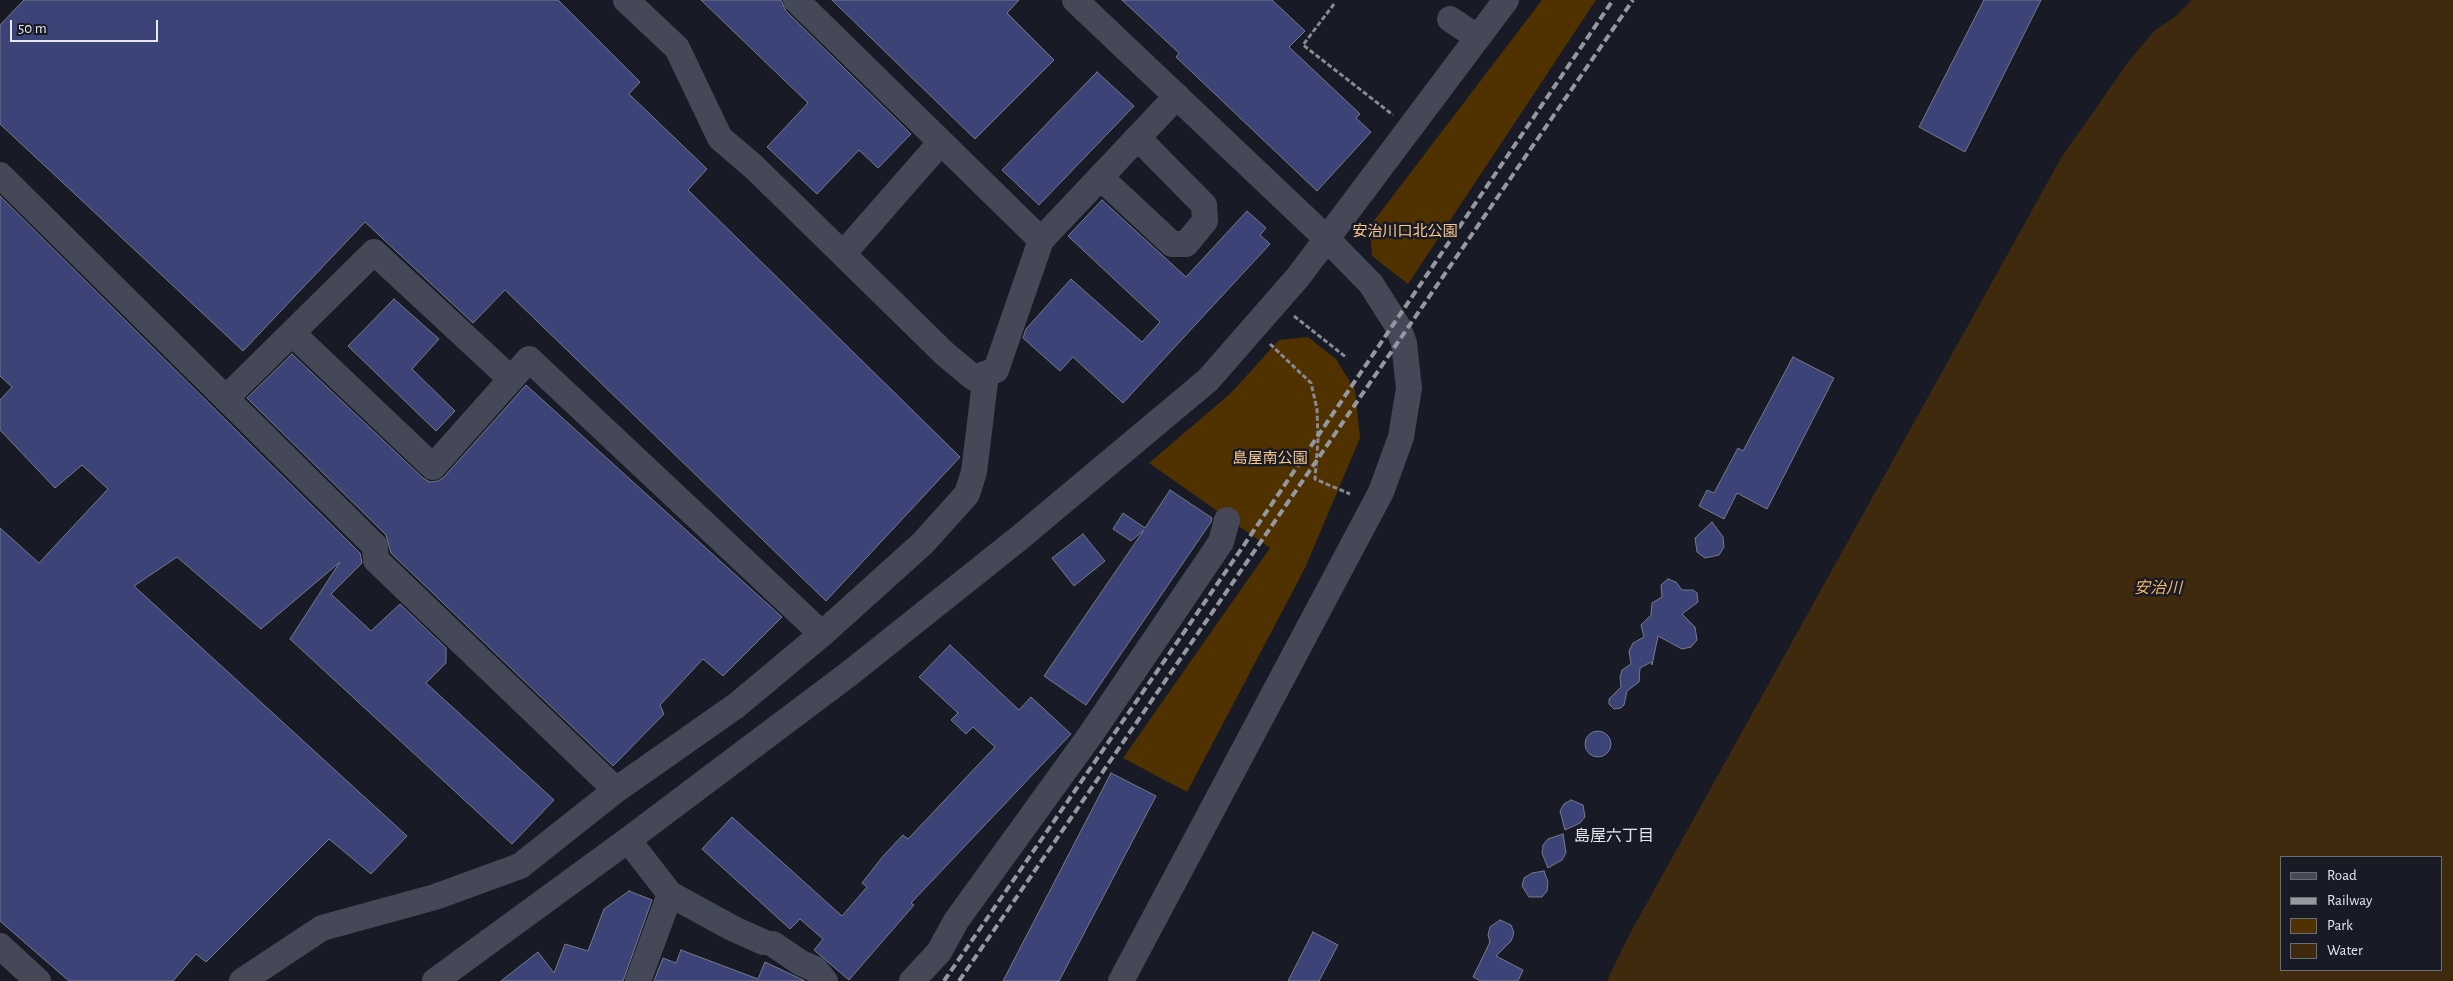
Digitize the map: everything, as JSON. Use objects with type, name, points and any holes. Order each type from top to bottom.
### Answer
[{"type":"street","points":[[626,0],[677,48],[720,138],[754,167],[945,354],[974,378],[996,370],[1041,240],[1177,96]]},
{"type":"street","points":[[796,0],[1041,240]]},
{"type":"street","points":[[1075,0],[1327,239],[1371,284],[1397,325],[1404,343],[1409,388],[1401,437],[1382,492],[1121,981]]},
{"type":"street","points":[[436,981],[850,673],[1018,539],[1208,380],[1298,277],[1506,0]]},
{"type":"street","points":[[1450,18],[1478,38]]},
{"type":"street","points":[[1100,177],[1172,244],[1186,244],[1205,221],[1204,205],[1138,138]]},
{"type":"street","points":[[843,254],[941,142]]},
{"type":"street","points":[[0,175],[375,546],[376,560],[616,790]]},
{"type":"street","points":[[226,398],[374,252],[511,379]]},
{"type":"street","points":[[292,333],[433,467],[529,359],[822,634]]},
{"type":"street","points":[[242,981],[322,928],[435,898],[520,866],[616,790],[737,705],[822,634],[923,543],[967,494],[974,472],[986,374]]},
{"type":"street","points":[[912,981],[939,952],[956,921],[1102,718],[1222,542],[1227,520]]},
{"type":"street","points":[[628,840],[670,894],[732,928],[768,943],[801,963],[815,969],[825,981]]},
{"type":"street","points":[[638,981],[670,894]]},
{"type":"street","points":[[0,946],[38,981]]},
{"type":"path","points":[[1334,4],[1304,45],[1396,117]]},
{"type":"path","points":[[1293,315],[1347,358]]},
{"type":"path","points":[[1270,344],[1311,383],[1317,410],[1318,440],[1315,479],[1350,494]]},
{"type":"green space","name":"安治川口北公園","points":[[1542,0],[1596,0],[1408,284],[1372,256],[1370,226]]},
{"type":"green space","name":"島屋南公園","points":[[1308,337],[1336,359],[1355,390],[1360,438],[1305,568],[1187,792],[1123,758],[1270,548],[1149,463],[1231,393],[1279,340]]},
{"type":"water","name":"安治川","points":[[2192,0],[2453,0],[2453,981],[1607,981],[1627,939],[2061,158],[2129,61],[2154,31],[2176,16]]},
{"type":"building","points":[[24,0],[558,0],[640,82],[629,94],[707,169],[688,190],[960,457],[826,601],[505,290],[473,323],[365,222],[243,351],[0,124],[0,25]]},
{"type":"building","points":[[701,0],[781,0],[786,11],[911,134],[878,168],[859,150],[817,194],[767,147],[808,103]]},
{"type":"building","points":[[832,0],[1019,0],[1007,13],[1054,60],[975,139]]},
{"type":"building","points":[[1122,0],[1272,0],[1305,31],[1289,47],[1360,114],[1356,118],[1371,132],[1317,191],[1176,57],[1179,53]]},
{"type":"building","points":[[1984,0],[2041,0],[1965,152],[1919,127]]},
{"type":"building","points":[[1097,72],[1134,106],[1039,205],[1002,170]]},
{"type":"building","points":[[0,196],[360,553],[362,563],[331,594],[371,631],[400,604],[446,648],[446,663],[426,683],[554,800],[512,844],[290,639],[340,562],[261,629],[177,557],[134,586],[407,836],[371,874],[329,839],[206,962],[196,954],[173,981],[69,981],[0,921],[0,528],[39,563],[108,489],[82,465],[55,488],[0,430],[0,400],[12,387],[0,376]]},
{"type":"building","points":[[1102,200],[1186,277],[1247,211],[1266,228],[1260,235],[1270,244],[1123,403],[1073,357],[1060,371],[1023,338],[1026,329],[1071,279],[1142,342],[1160,322],[1068,236]]},
{"type":"building","points":[[394,299],[439,339],[412,369],[455,411],[436,431],[348,346]]},
{"type":"building","points":[[292,354],[423,478],[430,482],[438,481],[444,477],[526,385],[782,617],[723,676],[703,659],[660,705],[664,714],[613,766],[391,553],[386,535],[247,398]]},
{"type":"building","points":[[1793,357],[1834,378],[1767,509],[1737,493],[1724,519],[1699,506],[1707,490],[1714,493],[1738,448],[1743,451]]},
{"type":"building","points":[[1170,490],[1212,518],[1211,522],[1086,705],[1044,676],[1144,530],[1131,541],[1113,529],[1123,513],[1145,528]]},
{"type":"building","points":[[1712,522],[1723,537],[1724,547],[1719,555],[1705,558],[1697,552],[1695,538]]},
{"type":"building","points":[[1083,534],[1105,561],[1074,586],[1052,558]]},
{"type":"building","points":[[1668,579],[1676,582],[1682,590],[1693,590],[1697,593],[1698,602],[1682,614],[1695,627],[1697,640],[1691,647],[1682,649],[1658,636],[1652,665],[1651,662],[1640,668],[1639,682],[1627,691],[1624,705],[1621,708],[1614,709],[1609,704],[1609,699],[1621,687],[1620,677],[1622,670],[1631,664],[1629,651],[1633,643],[1644,637],[1641,625],[1651,615],[1652,603],[1662,597],[1661,585]]},
{"type":"building","points":[[950,645],[1019,710],[1031,697],[1071,734],[911,903],[914,905],[849,980],[814,950],[823,939],[800,919],[790,929],[702,849],[732,817],[842,916],[867,887],[862,883],[884,855],[903,835],[908,839],[995,747],[973,727],[966,734],[951,720],[958,713],[919,677]]},
{"type":"building","points":[[1598,731],[1607,735],[1611,744],[1607,753],[1598,757],[1589,753],[1585,744],[1589,735]]},
{"type":"building","points":[[1111,773],[1156,796],[1059,981],[1003,981]]},
{"type":"building","points":[[1571,800],[1583,805],[1585,817],[1580,823],[1565,830],[1560,811],[1564,804]]},
{"type":"building","points":[[1563,834],[1566,853],[1562,860],[1548,868],[1542,853],[1543,845],[1548,839]]},
{"type":"building","points":[[1544,871],[1548,882],[1547,891],[1542,897],[1529,897],[1522,886],[1524,878],[1532,873]]},
{"type":"building","points":[[629,891],[652,900],[623,981],[501,981],[538,952],[554,973],[565,944],[588,951],[604,909]]},
{"type":"building","points":[[1500,920],[1511,925],[1514,933],[1511,941],[1496,956],[1523,970],[1518,981],[1481,981],[1473,977],[1490,942],[1488,935],[1490,927]]},
{"type":"building","points":[[1313,932],[1338,945],[1319,981],[1288,981]]},
{"type":"building","points":[[681,950],[758,979],[765,962],[805,981],[654,981],[663,958],[676,963]]},
{"type":"railway","points":[[944,981],[1242,548],[1613,0]]},
{"type":"railway","points":[[959,981],[1633,0]]},
{"type":"district","name":"島屋六丁目","points":[[1614,836]]}]
